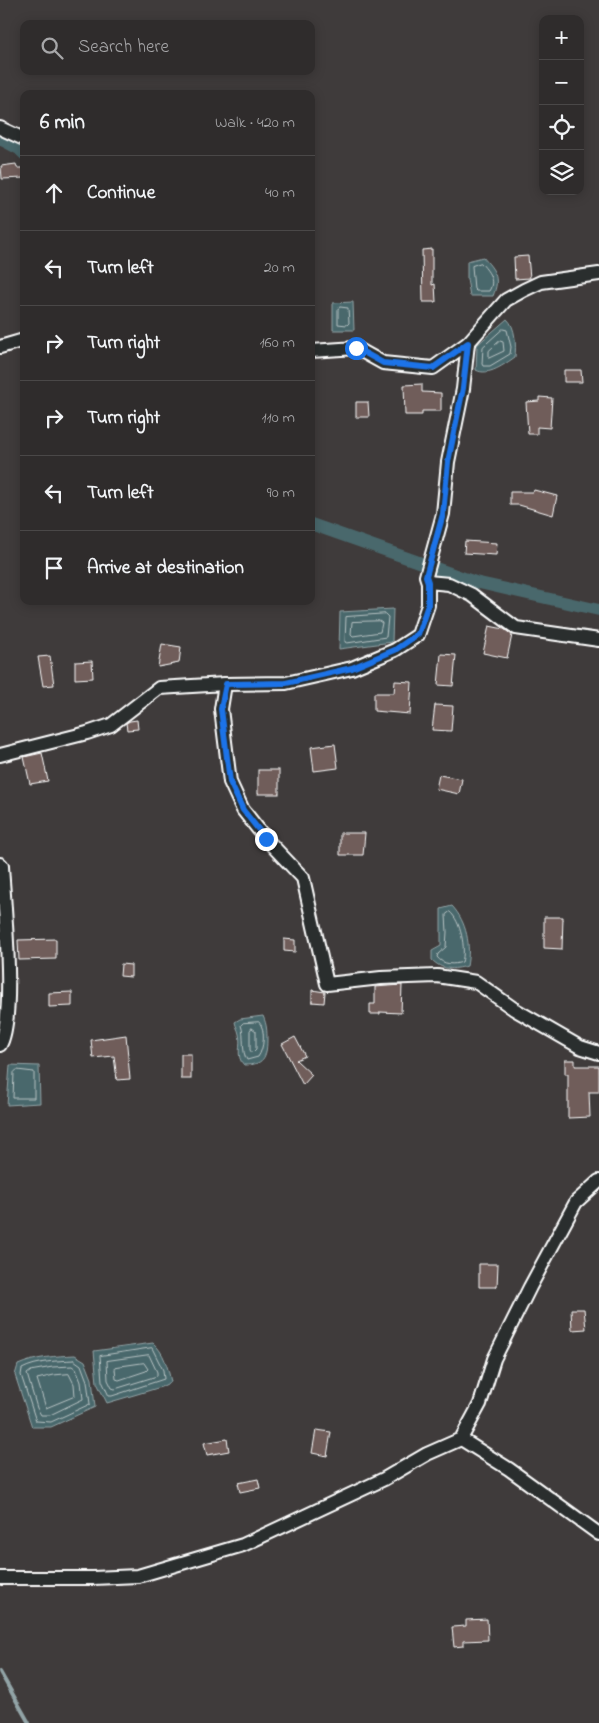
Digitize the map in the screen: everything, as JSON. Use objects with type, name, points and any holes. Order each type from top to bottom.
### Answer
[{"type":"street","points":[[0,128],[20,137]]},
{"type":"street","points":[[315,351],[356,348],[383,363],[433,368],[468,343],[506,300],[541,282],[599,274]]},
{"type":"street","points":[[0,348],[20,341]]},
{"type":"street","points":[[0,755],[111,725],[159,688],[286,683],[352,668],[395,650],[418,634],[428,605],[428,582],[426,576],[443,514],[448,462],[463,388],[468,343]]},
{"type":"street","points":[[428,582],[449,584],[472,595],[516,628],[599,640]]},
{"type":"street","points":[[226,684],[221,709],[230,782],[243,810],[266,839],[302,878],[327,984],[381,978],[436,976],[476,982],[514,1009],[580,1047],[599,1053]]},
{"type":"street","points":[[0,864],[2,866],[8,962],[8,1008],[3,1040],[0,1044]]},
{"type":"street","points":[[0,1578],[138,1576],[243,1545],[384,1479],[427,1454],[461,1439],[480,1404],[494,1360],[530,1287],[576,1202],[599,1181]]},
{"type":"street","points":[[461,1439],[510,1469],[599,1534]]},
{"type":"water","points":[[483,257],[495,274],[496,284],[493,296],[470,296],[467,279],[467,261]]},
{"type":"water","points":[[353,302],[354,330],[333,330],[333,303]]},
{"type":"water","points":[[507,319],[514,332],[515,357],[491,371],[481,372],[476,370],[477,345]]},
{"type":"water","points":[[393,609],[392,642],[339,649],[340,612]]},
{"type":"water","points":[[452,906],[461,919],[468,942],[467,966],[457,968],[440,966],[432,960],[432,951],[441,946],[441,909]]},
{"type":"water","points":[[263,1016],[267,1034],[265,1056],[256,1064],[244,1065],[239,1054],[240,1038],[235,1022],[240,1019]]},
{"type":"water","points":[[10,1065],[39,1066],[40,1103],[7,1105]]},
{"type":"water","points":[[153,1343],[163,1356],[171,1382],[161,1387],[107,1403],[97,1383],[94,1351]]},
{"type":"water","points":[[75,1355],[85,1361],[92,1379],[95,1407],[51,1427],[32,1427],[15,1375],[18,1365],[53,1356]]},
{"type":"building","points":[[16,164],[17,168],[20,168],[20,178],[2,179],[1,166]]},
{"type":"building","points":[[432,249],[432,285],[435,284],[436,302],[423,302],[422,250]]},
{"type":"building","points":[[528,256],[530,278],[515,279],[514,257]]},
{"type":"building","points":[[564,370],[581,370],[582,382],[564,382]]},
{"type":"building","points":[[422,384],[422,392],[441,393],[441,411],[422,411],[422,415],[405,415],[404,385]]},
{"type":"building","points":[[539,397],[552,398],[550,428],[537,427],[537,434],[528,434],[526,402],[539,401]]},
{"type":"building","points":[[356,402],[368,402],[369,417],[356,417]]},
{"type":"building","points":[[534,490],[557,496],[553,515],[519,505],[510,505],[510,492],[533,492]]},
{"type":"building","points":[[465,541],[497,543],[496,555],[464,553]]},
{"type":"building","points":[[489,626],[504,629],[512,635],[507,658],[483,653]]},
{"type":"building","points":[[162,644],[181,647],[179,663],[158,667]]},
{"type":"building","points":[[441,654],[456,655],[453,686],[438,685]]},
{"type":"building","points":[[50,656],[54,685],[43,686],[38,657]]},
{"type":"building","points":[[92,661],[93,678],[75,679],[75,662]]},
{"type":"building","points":[[395,681],[412,682],[410,714],[374,711],[374,693],[394,693]]},
{"type":"building","points":[[435,705],[453,706],[451,731],[432,730]]},
{"type":"building","points":[[137,720],[138,729],[127,730],[126,723]]},
{"type":"building","points":[[335,744],[338,768],[314,771],[311,747]]},
{"type":"building","points":[[42,753],[48,781],[30,784],[24,757]]},
{"type":"building","points":[[258,770],[279,770],[279,794],[258,794]]},
{"type":"building","points":[[439,775],[462,779],[459,794],[436,789]]},
{"type":"building","points":[[340,833],[365,833],[363,855],[340,855]]},
{"type":"building","points":[[544,917],[563,917],[562,949],[544,948]]},
{"type":"building","points":[[56,939],[56,959],[19,960],[18,940]]},
{"type":"building","points":[[284,939],[295,940],[295,952],[284,951]]},
{"type":"building","points":[[121,964],[131,965],[131,977],[120,976]]},
{"type":"building","points":[[402,985],[401,1013],[380,1012],[380,1014],[370,1014],[370,1004],[375,1004],[375,987]]},
{"type":"building","points":[[312,990],[325,992],[324,1003],[312,1002]]},
{"type":"building","points":[[72,992],[72,1006],[49,1007],[49,993]]},
{"type":"building","points":[[126,1035],[130,1079],[117,1080],[114,1056],[93,1058],[91,1040]]},
{"type":"building","points":[[295,1037],[305,1056],[296,1060],[312,1075],[303,1085],[282,1044]]},
{"type":"building","points":[[181,1054],[191,1054],[191,1079],[181,1079]]},
{"type":"building","points":[[565,1060],[575,1060],[575,1066],[599,1066],[599,1092],[589,1092],[590,1117],[568,1118],[568,1074],[565,1074]]},
{"type":"building","points":[[479,1264],[498,1264],[497,1287],[479,1287]]},
{"type":"building","points":[[571,1309],[584,1309],[586,1329],[572,1330]]},
{"type":"building","points":[[316,1430],[331,1432],[327,1456],[312,1453]]},
{"type":"building","points":[[227,1439],[229,1451],[207,1455],[204,1443]]},
{"type":"building","points":[[258,1479],[260,1488],[240,1492],[238,1483]]},
{"type":"building","points":[[487,1619],[488,1640],[463,1641],[463,1646],[454,1647],[452,1627],[466,1626],[466,1620]]},
{"type":"waterway","points":[[0,139],[20,150]]},
{"type":"waterway","points":[[315,525],[475,582],[599,610]]},
{"type":"waterway","points":[[0,1672],[29,1723]]},
{"type":"route","points":[[266,839],[243,810],[230,782],[221,709],[226,684],[286,683],[352,668],[395,650],[418,634],[428,605],[428,582],[426,576],[443,514],[448,462],[463,388],[468,343],[433,368],[383,363],[356,348]]}]
